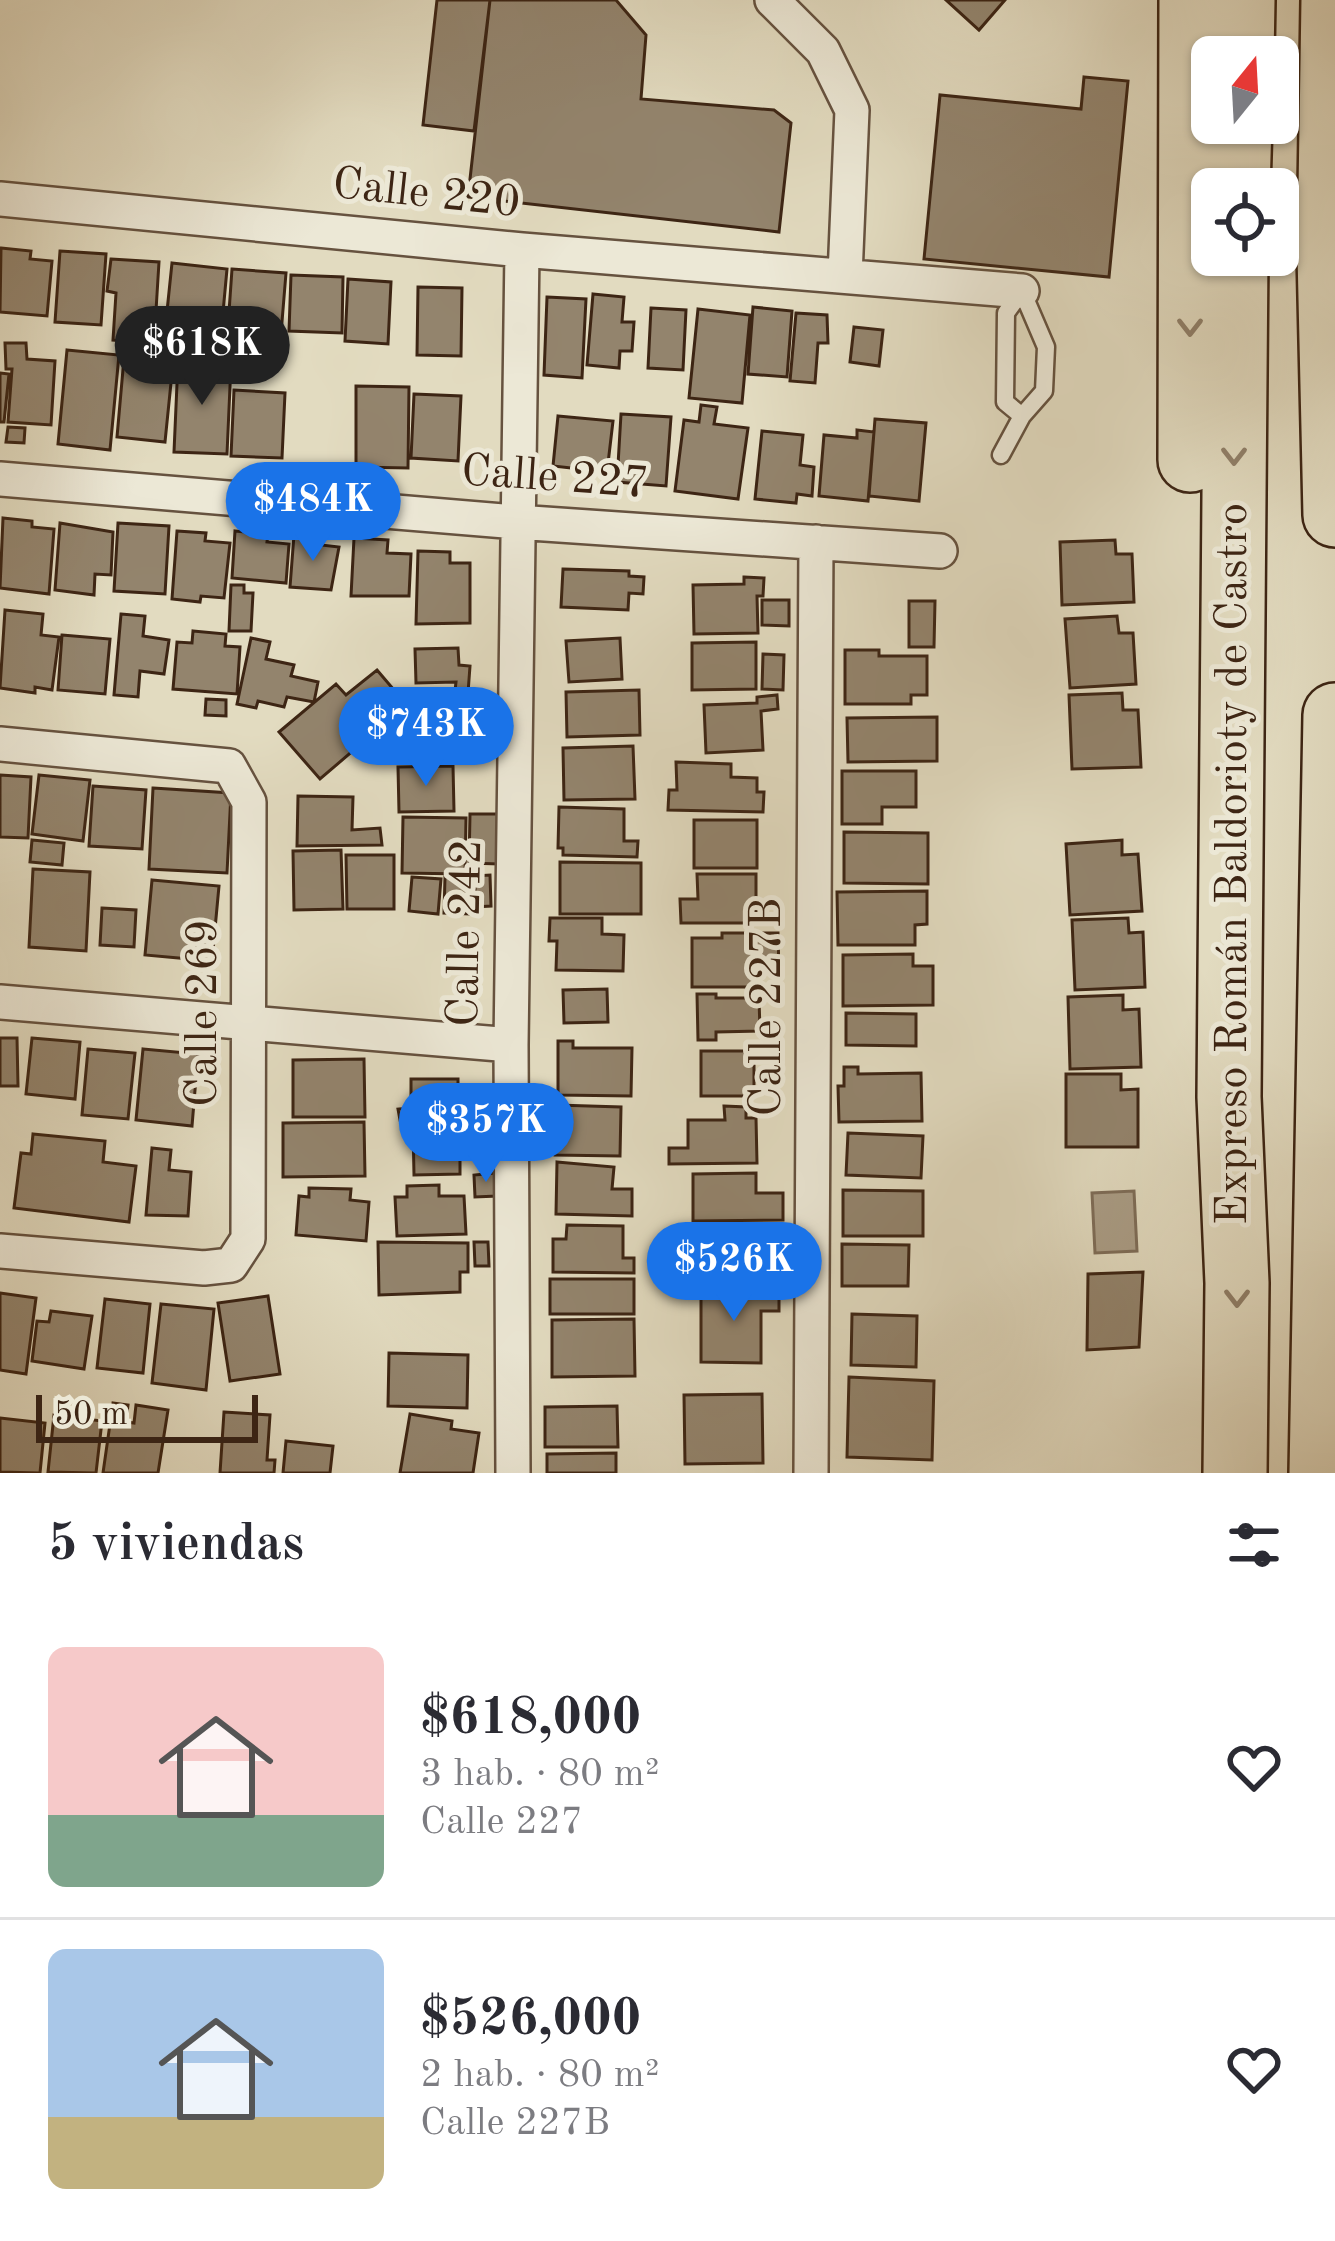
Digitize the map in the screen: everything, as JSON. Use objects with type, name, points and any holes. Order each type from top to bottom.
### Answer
[{"type":"highway","points":[[1229,1097],[1213,1023],[1192,703],[1201,25],[1244,0]]},
{"type":"highway","points":[[1333,0],[1335,515]]},
{"type":"highway","name":"Expreso Román Baldorioty de Castro","points":[[1235,1473],[1237,1283],[1229,1097],[1236,276]]},
{"type":"highway","name":"Expreso Román Baldorioty de Castro","points":[[1321,1473],[1335,715]]},
{"type":"street","points":[[772,0],[824,51],[852,110],[844,276]]},
{"type":"street","name":"Calle 220","points":[[0,199],[522,250],[1022,291]]},
{"type":"street","name":"Calle 242","points":[[513,1473],[511,1045],[522,250]]},
{"type":"street","name":"Calle 227","points":[[0,479],[516,522],[940,550]]},
{"type":"street","name":"Calle 227B","points":[[811,1473],[816,542]]},
{"type":"street","name":"Calle 269","points":[[0,744],[229,766],[249,802],[250,1024],[248,1239],[230,1265],[204,1268],[0,1251]]},
{"type":"street","points":[[0,1002],[511,1045]]},
{"type":"lane","points":[[1022,291],[1006,313],[1005,402],[1022,416]]},
{"type":"lane","points":[[1001,455],[1022,416],[1044,391],[1046,347],[1022,291]]},
{"type":"shaded area","points":[[1134,1191],[1137,1251],[1095,1253],[1092,1193]]},
{"type":"building","points":[[437,0],[490,0],[474,131],[423,125]]},
{"type":"building","points":[[490,0],[616,0],[646,35],[641,99],[774,110],[791,123],[779,232],[468,197]]},
{"type":"building","points":[[946,0],[1005,0],[979,30]]},
{"type":"building","points":[[1084,77],[1128,81],[1109,277],[924,259],[940,95],[1081,109]]},
{"type":"building","points":[[1,248],[31,251],[30,259],[52,261],[47,316],[0,312]]},
{"type":"building","points":[[60,251],[106,254],[101,325],[55,322]]},
{"type":"building","points":[[111,259],[159,262],[154,343],[113,340],[116,293],[107,291]]},
{"type":"building","points":[[172,263],[227,269],[219,356],[163,350]]},
{"type":"building","points":[[232,269],[286,273],[280,346],[227,341]]},
{"type":"building","points":[[291,275],[343,277],[342,333],[289,331]]},
{"type":"building","points":[[348,279],[391,282],[388,344],[345,341]]},
{"type":"building","points":[[418,287],[462,288],[461,356],[417,355]]},
{"type":"building","points":[[593,294],[624,297],[622,322],[634,322],[632,351],[620,351],[619,368],[587,365]]},
{"type":"building","points":[[547,297],[586,299],[582,378],[544,375]]},
{"type":"building","points":[[753,307],[792,311],[787,377],[748,374]]},
{"type":"building","points":[[651,308],[686,310],[683,370],[648,368]]},
{"type":"building","points":[[698,309],[750,315],[742,403],[689,398]]},
{"type":"building","points":[[796,313],[827,315],[828,343],[818,343],[815,383],[790,381]]},
{"type":"building","points":[[854,327],[883,330],[879,366],[850,362]]},
{"type":"building","points":[[5,343],[26,343],[27,359],[55,361],[51,425],[8,422],[12,369],[6,369]]},
{"type":"building","points":[[67,350],[119,355],[110,450],[58,444]]},
{"type":"building","points":[[124,358],[173,363],[165,442],[117,437]]},
{"type":"building","points":[[178,361],[231,364],[227,454],[174,452]]},
{"type":"building","points":[[0,373],[9,374],[4,422],[0,422]]},
{"type":"building","points":[[356,386],[409,387],[408,468],[356,467]]},
{"type":"building","points":[[234,390],[285,393],[282,458],[231,456]]},
{"type":"building","points":[[414,394],[461,396],[458,461],[411,458]]},
{"type":"building","points":[[701,405],[717,407],[714,424],[748,428],[738,499],[675,491],[684,420],[699,422]]},
{"type":"building","points":[[621,414],[671,417],[666,486],[617,482]]},
{"type":"building","points":[[558,416],[613,421],[607,472],[553,466]]},
{"type":"building","points":[[875,419],[926,423],[919,501],[869,496]]},
{"type":"building","points":[[8,427],[25,428],[24,443],[6,442]]},
{"type":"building","points":[[857,430],[874,432],[868,501],[819,496],[824,435],[857,438]]},
{"type":"building","points":[[762,431],[803,435],[800,465],[814,467],[812,496],[797,494],[796,503],[755,499]]},
{"type":"building","points":[[3,518],[54,529],[49,594],[0,588]]},
{"type":"building","points":[[60,523],[113,532],[111,575],[95,574],[94,595],[55,590]]},
{"type":"building","points":[[118,523],[169,526],[165,594],[114,591]]},
{"type":"building","points":[[177,531],[206,533],[205,541],[230,543],[224,598],[172,599]]},
{"type":"building","points":[[235,531],[268,534],[267,542],[289,544],[286,583],[232,578]]},
{"type":"building","points":[[294,535],[321,538],[321,545],[339,547],[331,590],[290,587]]},
{"type":"building","points":[[354,538],[388,540],[387,553],[411,554],[409,596],[351,596]]},
{"type":"building","points":[[1115,540],[1116,554],[1132,554],[1134,602],[1062,605],[1060,542]]},
{"type":"building","points":[[418,551],[450,552],[450,563],[470,563],[470,623],[416,624]]},
{"type":"building","points":[[563,569],[629,571],[629,576],[644,577],[643,594],[629,593],[628,610],[561,607]]},
{"type":"building","points":[[744,577],[764,578],[763,596],[757,596],[758,633],[694,634],[693,585],[744,584]]},
{"type":"building","points":[[231,585],[244,585],[244,593],[253,593],[251,631],[229,631]]},
{"type":"building","points":[[762,600],[789,600],[789,626],[762,625]]},
{"type":"building","points":[[909,601],[935,601],[934,647],[909,647]]},
{"type":"building","points":[[5,610],[43,614],[41,635],[59,637],[52,690],[35,687],[35,693],[0,688]]},
{"type":"building","points":[[121,614],[145,616],[143,636],[169,640],[164,674],[140,671],[138,697],[114,695]]},
{"type":"building","points":[[1117,616],[1119,633],[1133,633],[1136,684],[1070,688],[1065,619]]},
{"type":"building","points":[[193,631],[226,634],[225,646],[240,647],[237,694],[173,689],[177,642],[192,643]]},
{"type":"building","points":[[62,635],[110,639],[105,694],[58,690]]},
{"type":"building","points":[[251,638],[270,642],[266,659],[294,665],[291,676],[318,682],[314,702],[287,697],[284,707],[258,701],[256,708],[237,704]]},
{"type":"building","points":[[620,638],[622,679],[569,682],[566,641]]},
{"type":"building","points":[[756,642],[756,689],[692,690],[692,643]]},
{"type":"building","points":[[458,648],[459,665],[470,666],[468,693],[455,691],[456,682],[416,683],[415,649]]},
{"type":"building","points":[[845,650],[927,656],[927,695],[911,695],[911,704],[845,704]]},
{"type":"building","points":[[763,654],[784,655],[783,690],[762,689]]},
{"type":"building","points":[[377,670],[400,697],[369,722],[376,731],[320,779],[279,732],[336,684],[346,695]]},
{"type":"building","points":[[639,690],[640,735],[567,737],[566,692]]},
{"type":"building","points":[[1122,693],[1123,710],[1138,710],[1141,767],[1072,769],[1069,695]]},
{"type":"building","points":[[777,695],[778,709],[761,711],[763,750],[706,753],[704,705],[757,703],[757,697]]},
{"type":"building","points":[[206,699],[226,700],[226,716],[205,715]]},
{"type":"building","points":[[458,700],[461,755],[398,755],[398,731],[413,731],[413,708],[431,708],[430,701]]},
{"type":"building","points":[[937,717],[937,761],[848,762],[847,718]]},
{"type":"building","points":[[492,726],[494,752],[470,754],[467,728]]},
{"type":"building","points":[[633,746],[635,799],[564,800],[563,748]]},
{"type":"building","points":[[676,762],[731,764],[731,777],[757,778],[757,792],[764,792],[763,812],[668,810],[669,790],[677,790]]},
{"type":"building","points":[[453,766],[454,811],[399,812],[398,767]]},
{"type":"building","points":[[842,771],[916,771],[916,807],[882,807],[882,824],[842,824]]},
{"type":"building","points":[[0,775],[31,777],[28,838],[0,837]]},
{"type":"building","points":[[39,775],[90,780],[83,841],[32,834]]},
{"type":"building","points":[[93,786],[146,790],[142,849],[89,846]]},
{"type":"building","points":[[153,788],[231,793],[227,873],[149,869]]},
{"type":"building","points":[[298,796],[353,797],[352,830],[380,828],[382,845],[297,846]]},
{"type":"building","points":[[559,807],[624,809],[624,841],[638,841],[637,857],[563,855],[563,848],[558,848]]},
{"type":"building","points":[[470,814],[499,814],[499,864],[469,863]]},
{"type":"building","points":[[403,817],[466,818],[465,874],[402,873]]},
{"type":"building","points":[[694,820],[757,820],[757,868],[694,868]]},
{"type":"building","points":[[844,832],[928,833],[928,884],[844,883]]},
{"type":"building","points":[[32,840],[64,843],[62,865],[30,862]]},
{"type":"building","points":[[1122,840],[1122,855],[1138,854],[1142,911],[1070,915],[1066,844]]},
{"type":"building","points":[[341,850],[343,909],[294,910],[293,851]]},
{"type":"building","points":[[346,855],[394,855],[394,909],[347,909]]},
{"type":"building","points":[[560,862],[641,863],[641,914],[560,914]]},
{"type":"building","points":[[33,869],[90,872],[86,951],[29,947]]},
{"type":"building","points":[[697,874],[756,874],[756,923],[681,923],[680,899],[698,899]]},
{"type":"building","points":[[490,875],[491,906],[475,907],[475,876]]},
{"type":"building","points":[[412,877],[441,879],[438,914],[409,911]]},
{"type":"building","points":[[445,877],[470,878],[470,914],[444,913]]},
{"type":"building","points":[[152,880],[219,886],[212,961],[145,955]]},
{"type":"building","points":[[927,891],[927,924],[915,925],[915,945],[838,945],[837,892]]},
{"type":"building","points":[[102,908],[136,910],[134,947],[100,945]]},
{"type":"building","points":[[550,918],[602,918],[602,934],[624,935],[623,971],[556,970],[557,941],[549,941]]},
{"type":"building","points":[[1128,918],[1129,933],[1143,932],[1145,987],[1075,990],[1072,920]]},
{"type":"building","points":[[722,933],[778,933],[779,973],[759,973],[759,987],[692,987],[692,938],[722,938]]},
{"type":"building","points":[[913,954],[913,966],[933,966],[933,1005],[843,1006],[843,955]]},
{"type":"building","points":[[607,989],[608,1022],[564,1023],[563,990]]},
{"type":"building","points":[[697,994],[759,998],[760,1031],[716,1032],[716,1040],[698,1040]]},
{"type":"building","points":[[1123,995],[1123,1010],[1139,1009],[1141,1067],[1070,1069],[1068,997]]},
{"type":"building","points":[[846,1013],[916,1014],[916,1046],[846,1045]]},
{"type":"building","points":[[0,1038],[17,1038],[18,1086],[0,1086]]},
{"type":"building","points":[[32,1038],[80,1042],[75,1099],[26,1094]]},
{"type":"building","points":[[558,1041],[573,1041],[573,1048],[632,1048],[631,1096],[558,1095]]},
{"type":"building","points":[[88,1049],[135,1053],[128,1119],[82,1115]]},
{"type":"building","points":[[143,1049],[198,1054],[192,1126],[136,1120]]},
{"type":"building","points":[[701,1051],[754,1051],[754,1096],[701,1096]]},
{"type":"building","points":[[364,1059],[365,1117],[293,1117],[293,1060]]},
{"type":"building","points":[[844,1067],[858,1067],[858,1074],[921,1073],[922,1121],[839,1122],[838,1086],[844,1086]]},
{"type":"building","points":[[1066,1074],[1121,1074],[1121,1090],[1138,1089],[1138,1147],[1066,1147]]},
{"type":"building","points":[[411,1079],[458,1079],[458,1095],[468,1094],[470,1115],[400,1120],[398,1109],[411,1108]]},
{"type":"building","points":[[556,1105],[621,1107],[620,1156],[555,1155]]},
{"type":"building","points":[[724,1106],[746,1107],[746,1118],[756,1118],[757,1163],[669,1164],[669,1148],[688,1148],[688,1120],[725,1120]]},
{"type":"building","points":[[364,1122],[365,1176],[283,1177],[283,1123]]},
{"type":"building","points":[[467,1125],[469,1157],[460,1157],[460,1174],[414,1175],[413,1127]]},
{"type":"building","points":[[848,1133],[923,1136],[921,1178],[846,1175]]},
{"type":"building","points":[[33,1134],[105,1141],[103,1162],[136,1166],[129,1222],[14,1208],[21,1153],[31,1154]]},
{"type":"building","points":[[152,1148],[171,1150],[169,1170],[191,1172],[188,1216],[146,1215]]},
{"type":"building","points":[[557,1162],[614,1167],[612,1189],[632,1189],[632,1216],[556,1214]]},
{"type":"building","points":[[496,1173],[497,1196],[475,1197],[474,1175]]},
{"type":"building","points":[[756,1173],[756,1193],[783,1193],[783,1220],[693,1221],[693,1174]]},
{"type":"building","points":[[439,1185],[439,1196],[464,1196],[466,1234],[397,1236],[395,1197],[407,1197],[407,1186]]},
{"type":"building","points":[[309,1188],[351,1189],[350,1200],[369,1202],[366,1241],[296,1235],[299,1196],[309,1197]]},
{"type":"building","points":[[843,1190],[923,1191],[923,1236],[843,1236]]},
{"type":"building","points":[[567,1225],[623,1226],[623,1258],[634,1258],[634,1273],[553,1272],[553,1239],[566,1239]]},
{"type":"building","points":[[753,1229],[754,1279],[675,1279],[674,1230]]},
{"type":"building","points":[[753,1229],[783,1229],[783,1279],[754,1279]]},
{"type":"building","points":[[378,1242],[468,1243],[468,1272],[460,1272],[460,1292],[379,1295]]},
{"type":"building","points":[[474,1242],[488,1242],[489,1266],[475,1266]]},
{"type":"building","points":[[842,1244],[909,1245],[908,1286],[842,1286]]},
{"type":"building","points":[[1143,1272],[1139,1347],[1087,1350],[1088,1274]]},
{"type":"building","points":[[550,1279],[634,1279],[634,1314],[550,1314]]},
{"type":"building","points":[[701,1289],[779,1289],[779,1311],[761,1311],[761,1363],[701,1362]]},
{"type":"building","points":[[0,1293],[36,1298],[26,1374],[0,1370]]},
{"type":"building","points":[[268,1296],[280,1374],[230,1381],[218,1303]]},
{"type":"building","points":[[105,1299],[150,1304],[143,1373],[97,1368]]},
{"type":"building","points":[[161,1304],[214,1309],[206,1390],[152,1383]]},
{"type":"building","points":[[51,1311],[92,1316],[84,1369],[32,1361],[37,1321],[49,1322]]},
{"type":"building","points":[[852,1314],[917,1316],[916,1367],[851,1365]]},
{"type":"building","points":[[634,1319],[635,1376],[552,1377],[552,1320]]},
{"type":"building","points":[[389,1353],[468,1355],[467,1408],[388,1406]]},
{"type":"building","points":[[849,1377],[934,1381],[932,1460],[847,1457]]},
{"type":"building","points":[[762,1394],[763,1463],[685,1464],[684,1395]]},
{"type":"building","points":[[113,1403],[128,1405],[126,1422],[134,1423],[136,1405],[168,1410],[158,1473],[103,1473]]},
{"type":"building","points":[[617,1406],[618,1447],[545,1447],[545,1407]]},
{"type":"building","points":[[224,1412],[270,1415],[267,1460],[275,1460],[274,1473],[220,1473]]},
{"type":"building","points":[[410,1414],[452,1421],[451,1429],[479,1433],[473,1473],[400,1473]]},
{"type":"building","points":[[54,1415],[102,1421],[96,1473],[48,1472]]},
{"type":"building","points":[[0,1418],[45,1423],[40,1473],[0,1472]]},
{"type":"building","points":[[286,1441],[333,1446],[330,1473],[283,1473]]},
{"type":"building","points":[[616,1453],[616,1473],[547,1473],[547,1454]]}]
